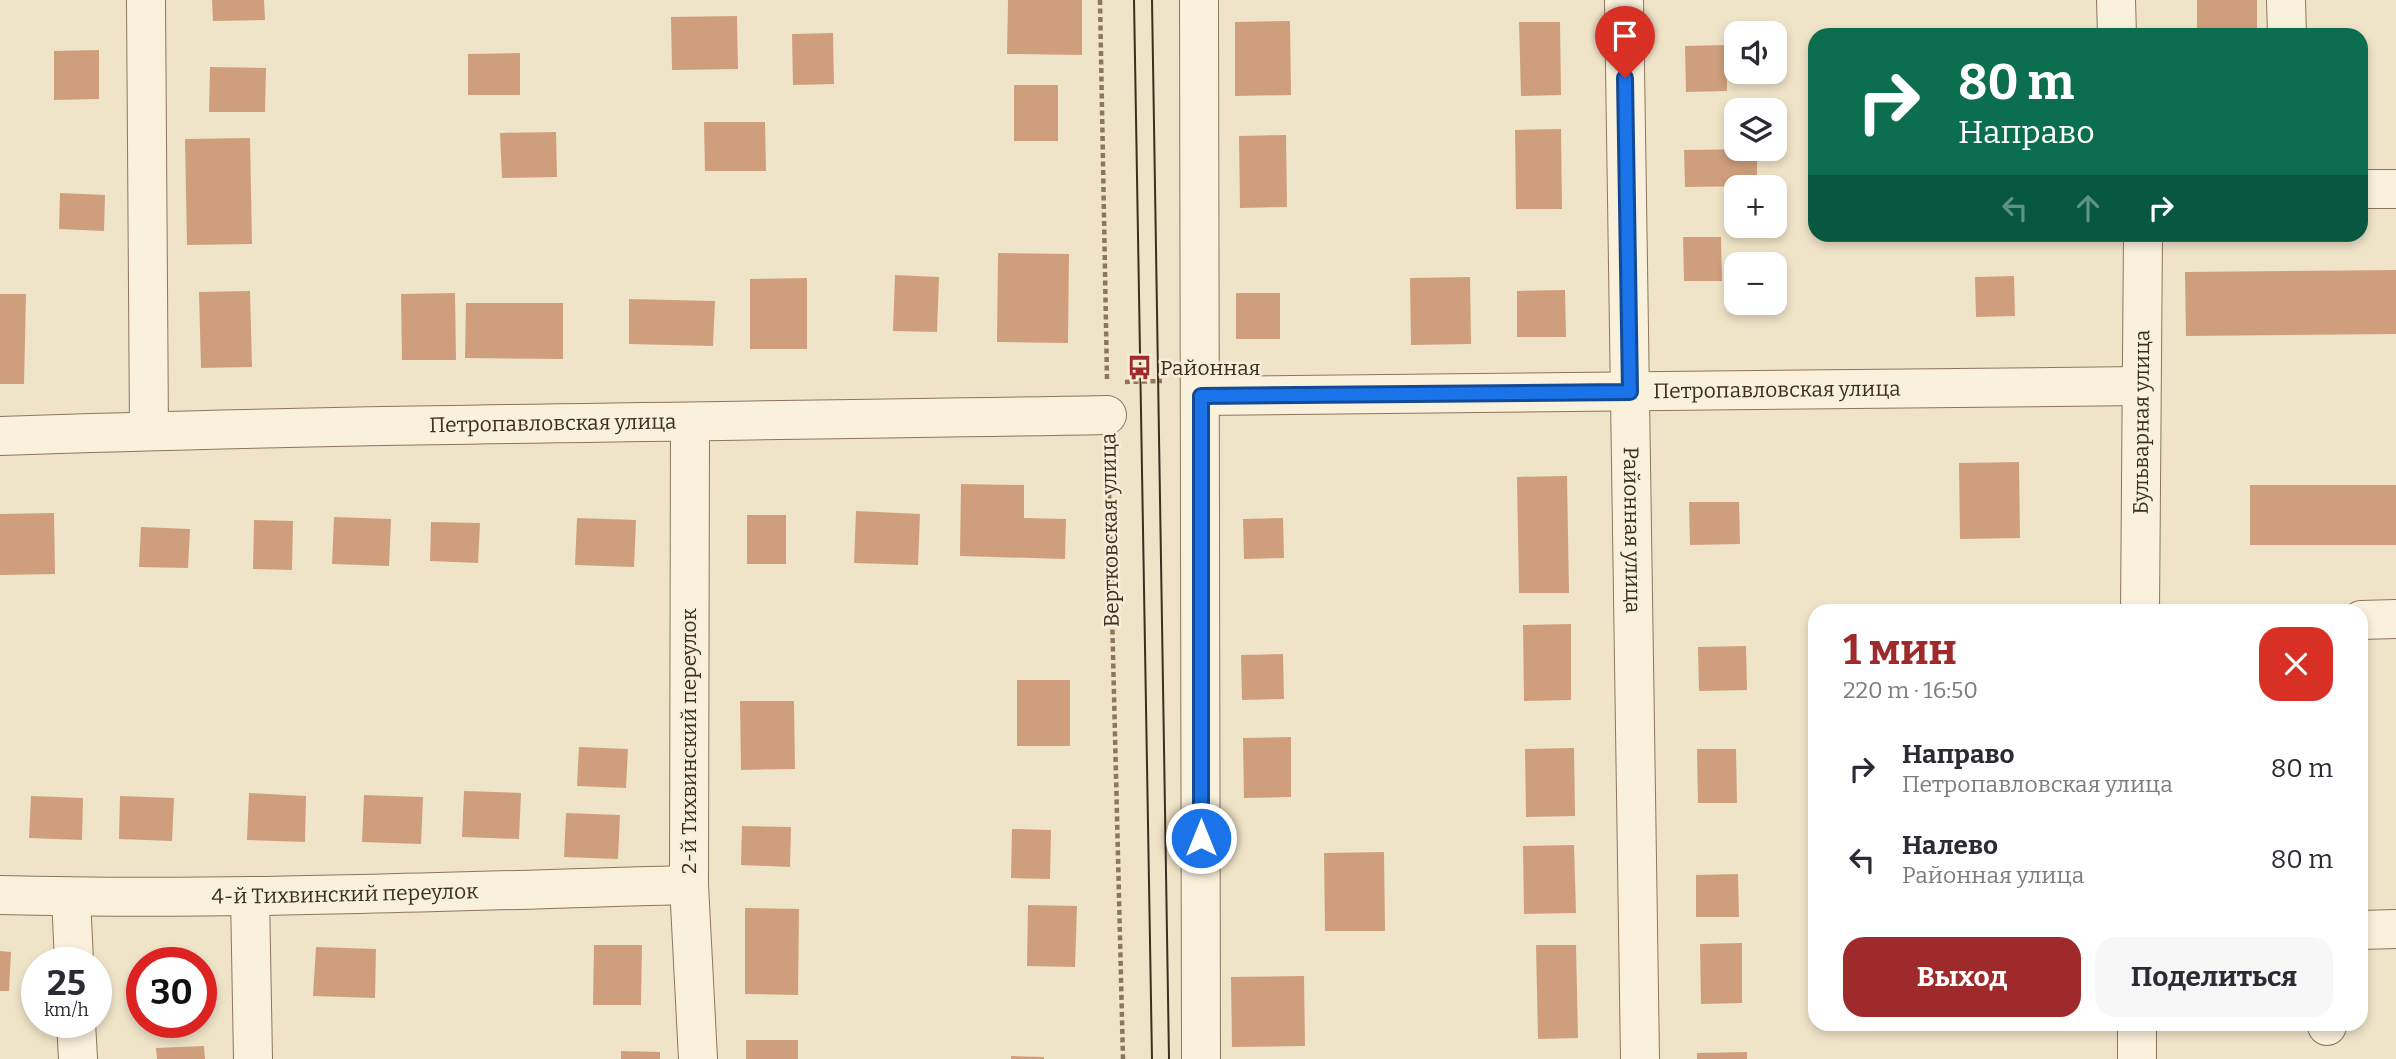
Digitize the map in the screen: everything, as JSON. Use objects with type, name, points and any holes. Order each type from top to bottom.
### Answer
[{"type":"street","points":[[146,0],[149,431]]},
{"type":"street","points":[[1199,0],[1202,1059]]},
{"type":"street","name":"Районная улица","points":[[1624,0],[1640,1059]]},
{"type":"street","points":[[2116,0],[2117,28]]},
{"type":"street","points":[[2286,0],[2287,28]]},
{"type":"street","points":[[2368,189],[2396,188]]},
{"type":"street","name":"Бульварная улица","points":[[2140,604],[2143,242]]},
{"type":"street","name":"Петропавловская улица","points":[[1201,388],[1630,392],[2141,386]]},
{"type":"street","name":"Петропавловская улица","points":[[0,436],[570,422],[690,423],[1107,399]]},
{"type":"street","name":"2-й Тихвинский переулок","points":[[690,423],[689,885],[698,1059]]},
{"type":"street","points":[[2368,620],[2396,619]]},
{"type":"street","name":"4-й Тихвинский переулок","points":[[0,895],[250,896],[689,885]]},
{"type":"street","points":[[250,896],[253,1059]]},
{"type":"street","points":[[71,897],[73,947]]},
{"type":"street","points":[[2368,930],[2396,929]]},
{"type":"street","points":[[2137,1031],[2137,1059]]},
{"type":"street","points":[[77,1038],[78,1059]]},
{"type":"path","name":"Вертковская улица","points":[[1100,0],[1123,1059]]},
{"type":"path","points":[[1107,399],[1201,388]]},
{"type":"building","points":[[212,0],[264,0],[265,20],[213,21]]},
{"type":"building","points":[[1008,0],[1082,0],[1082,55],[1007,54]]},
{"type":"building","points":[[2197,0],[2257,0],[2257,28],[2197,28]]},
{"type":"building","points":[[737,16],[738,69],[672,70],[671,17]]},
{"type":"building","points":[[1290,21],[1291,95],[1235,96],[1235,22]]},
{"type":"building","points":[[1519,22],[1560,22],[1561,95],[1521,96]]},
{"type":"building","points":[[833,33],[834,84],[793,85],[792,34]]},
{"type":"building","points":[[1724,45],[1724,84],[1727,84],[1727,91],[1686,92],[1685,46]]},
{"type":"building","points":[[99,50],[99,99],[54,100],[54,51]]},
{"type":"building","points":[[520,53],[520,95],[468,95],[468,54]]},
{"type":"building","points":[[210,67],[266,68],[265,112],[209,112]]},
{"type":"building","points":[[1014,85],[1058,85],[1058,141],[1014,141]]},
{"type":"building","points":[[704,122],[765,122],[766,171],[705,171]]},
{"type":"building","points":[[1561,129],[1562,209],[1516,209],[1515,130]]},
{"type":"building","points":[[556,132],[557,177],[502,178],[500,133]]},
{"type":"building","points":[[1286,135],[1287,207],[1240,208],[1239,136]]},
{"type":"building","points":[[250,138],[252,244],[187,245],[185,139]]},
{"type":"building","points":[[1724,149],[1724,161],[1757,161],[1757,175],[1724,175],[1724,186],[1685,187],[1684,150]]},
{"type":"building","points":[[60,193],[105,195],[104,231],[59,229]]},
{"type":"building","points":[[1683,237],[1721,237],[1722,281],[1684,281]]},
{"type":"building","points":[[998,253],[1069,254],[1068,343],[997,342]]},
{"type":"building","points":[[2396,270],[2396,334],[2186,336],[2185,272]]},
{"type":"building","points":[[895,275],[939,277],[937,332],[893,331]]},
{"type":"building","points":[[2014,276],[2015,316],[1976,317],[1975,277]]},
{"type":"building","points":[[1470,277],[1471,344],[1411,345],[1410,278]]},
{"type":"building","points":[[807,278],[807,349],[750,349],[750,279]]},
{"type":"building","points":[[1565,290],[1566,337],[1517,337],[1517,291]]},
{"type":"building","points":[[250,291],[252,367],[201,368],[199,292]]},
{"type":"building","points":[[455,293],[456,360],[402,360],[401,294]]},
{"type":"building","points":[[1236,293],[1280,293],[1280,339],[1236,339]]},
{"type":"building","points":[[0,294],[26,294],[24,384],[0,384]]},
{"type":"building","points":[[629,299],[715,301],[713,346],[629,344]]},
{"type":"building","points":[[466,303],[563,303],[563,359],[465,358]]},
{"type":"building","points":[[2019,462],[2020,538],[1960,539],[1959,463]]},
{"type":"building","points":[[1567,476],[1569,593],[1519,593],[1517,477]]},
{"type":"building","points":[[961,484],[1024,485],[1024,518],[1066,519],[1065,559],[960,556]]},
{"type":"building","points":[[2250,485],[2396,485],[2396,545],[2250,545]]},
{"type":"building","points":[[1689,502],[1739,502],[1740,544],[1690,545]]},
{"type":"building","points":[[856,511],[920,514],[918,565],[854,563]]},
{"type":"building","points":[[54,513],[55,574],[0,575],[0,514]]},
{"type":"building","points":[[747,515],[786,515],[786,564],[747,564]]},
{"type":"building","points":[[334,517],[391,519],[389,566],[332,564]]},
{"type":"building","points":[[577,518],[636,520],[634,567],[575,565]]},
{"type":"building","points":[[1283,518],[1284,558],[1244,559],[1243,519]]},
{"type":"building","points":[[254,520],[293,521],[292,570],[253,569]]},
{"type":"building","points":[[431,522],[480,523],[478,563],[430,561]]},
{"type":"building","points":[[141,527],[190,529],[188,568],[139,567]]},
{"type":"building","points":[[1571,624],[1571,700],[1524,701],[1523,625]]},
{"type":"building","points":[[1746,646],[1747,690],[1699,691],[1698,647]]},
{"type":"building","points":[[1283,654],[1284,699],[1242,700],[1241,655]]},
{"type":"building","points":[[1017,680],[1070,680],[1070,746],[1017,746]]},
{"type":"building","points":[[740,701],[794,701],[795,769],[741,770]]},
{"type":"building","points":[[1291,737],[1291,797],[1244,798],[1243,738]]},
{"type":"building","points":[[579,747],[628,749],[626,788],[577,786]]},
{"type":"building","points":[[1574,748],[1575,816],[1526,817],[1525,749]]},
{"type":"building","points":[[1697,749],[1736,749],[1737,803],[1698,803]]},
{"type":"building","points":[[464,791],[521,793],[519,839],[462,837]]},
{"type":"building","points":[[249,793],[306,796],[305,842],[247,840]]},
{"type":"building","points":[[364,795],[423,797],[421,844],[362,842]]},
{"type":"building","points":[[31,796],[83,798],[82,840],[29,838]]},
{"type":"building","points":[[120,796],[174,798],[172,841],[119,839]]},
{"type":"building","points":[[566,813],[620,815],[618,859],[564,857]]},
{"type":"building","points":[[742,826],[791,827],[790,867],[741,865]]},
{"type":"building","points":[[1012,829],[1051,830],[1050,879],[1011,878]]},
{"type":"building","points":[[1574,845],[1576,913],[1524,914],[1523,846]]},
{"type":"building","points":[[1384,852],[1385,931],[1325,931],[1324,853]]},
{"type":"building","points":[[1738,874],[1739,917],[1696,917],[1696,875]]},
{"type":"building","points":[[1028,905],[1077,906],[1075,967],[1027,966]]},
{"type":"building","points":[[745,908],[799,909],[798,995],[745,994]]},
{"type":"building","points":[[1742,943],[1742,1003],[1701,1004],[1700,944]]},
{"type":"building","points":[[594,945],[642,945],[641,1005],[593,1005]]},
{"type":"building","points":[[1536,945],[1576,945],[1578,1038],[1538,1039]]},
{"type":"building","points":[[316,947],[376,949],[375,998],[313,996]]},
{"type":"building","points":[[0,951],[11,952],[9,991],[0,991]]},
{"type":"building","points":[[1304,976],[1305,1046],[1232,1047],[1231,977]]},
{"type":"building","points":[[746,1040],[798,1040],[798,1059],[746,1059]]},
{"type":"building","points":[[204,1046],[205,1059],[157,1059],[156,1048]]},
{"type":"building","points":[[621,1051],[660,1052],[660,1059],[621,1059]]},
{"type":"building","points":[[1747,1052],[1747,1059],[1697,1059],[1697,1053]]},
{"type":"building","points":[[1011,1056],[1044,1057],[1044,1059],[1011,1059]]},
{"type":"tram line","points":[[1134,0],[1152,1059]]},
{"type":"tram line","points":[[1152,0],[1169,1059]]},
{"type":"place","name":"Районная","points":[[1140,368]]},
{"type":"route","points":[[1201,838],[1201,396],[1630,392],[1625,78]]}]
